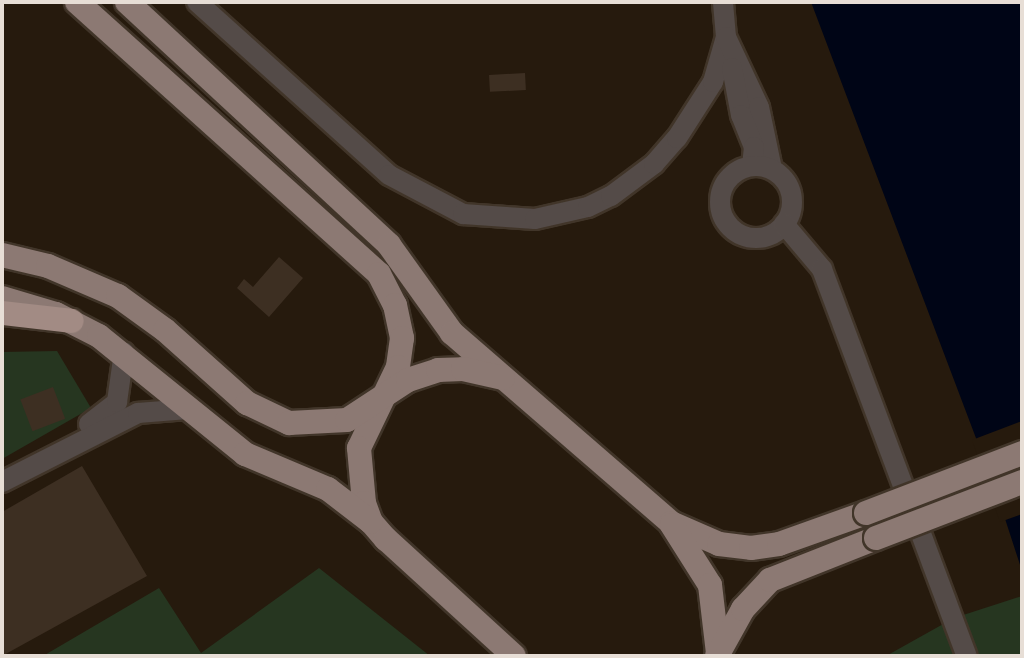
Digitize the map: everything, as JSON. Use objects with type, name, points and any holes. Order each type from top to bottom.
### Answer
[{"type":"highway","points":[[2,313],[72,321]]},
{"type":"main road","points":[[77,2],[379,274],[395,305],[402,338],[398,367],[358,459],[371,522]]},
{"type":"main road","points":[[127,2],[389,245],[443,324],[671,523],[710,585],[717,656]]},
{"type":"main road","points":[[2,255],[48,266],[118,296],[267,416],[325,425],[357,416],[380,403],[408,380],[438,370],[475,370],[509,380]]},
{"type":"main road","points":[[2,298],[72,321],[124,352],[245,454],[328,489],[371,522],[514,656]]},
{"type":"main road","points":[[671,523],[719,544],[751,548],[779,544],[1022,453]]},
{"type":"main road","points":[[717,656],[743,609],[770,580],[1022,482]]},
{"type":"street","points":[[197,2],[389,175],[463,214],[501,219],[535,219],[588,207],[634,181],[695,117],[713,82],[726,37]]},
{"type":"street","points":[[723,2],[726,37],[759,107],[762,168]]},
{"type":"street","points":[[762,168],[782,177],[792,200],[784,224],[756,238],[727,223],[721,192],[733,174],[762,168]]},
{"type":"street","points":[[784,224],[822,269],[967,656]]},
{"type":"street","points":[[2,482],[41,459],[114,407],[121,393],[124,352]]},
{"type":"street","points":[[41,459],[138,413],[188,409]]},
{"type":"green space","points":[[57,351],[91,408],[2,459],[2,352]]},
{"type":"green space","points":[[319,568],[430,656],[43,656],[159,588],[201,653]]},
{"type":"green space","points":[[1022,596],[1022,656],[886,656],[954,618]]},
{"type":"water","points":[[811,2],[1022,2],[1022,571],[996,491]]},
{"type":"pier","points":[[1022,421],[1022,514],[1000,522],[972,440]]},
{"type":"building","points":[[525,73],[526,90],[490,92],[489,75]]},
{"type":"building","points":[[279,257],[303,278],[269,317],[237,288],[244,279],[253,287]]},
{"type":"building","points":[[53,387],[65,419],[33,431],[20,400]]},
{"type":"building","points":[[82,466],[147,576],[2,656],[2,512]]}]
